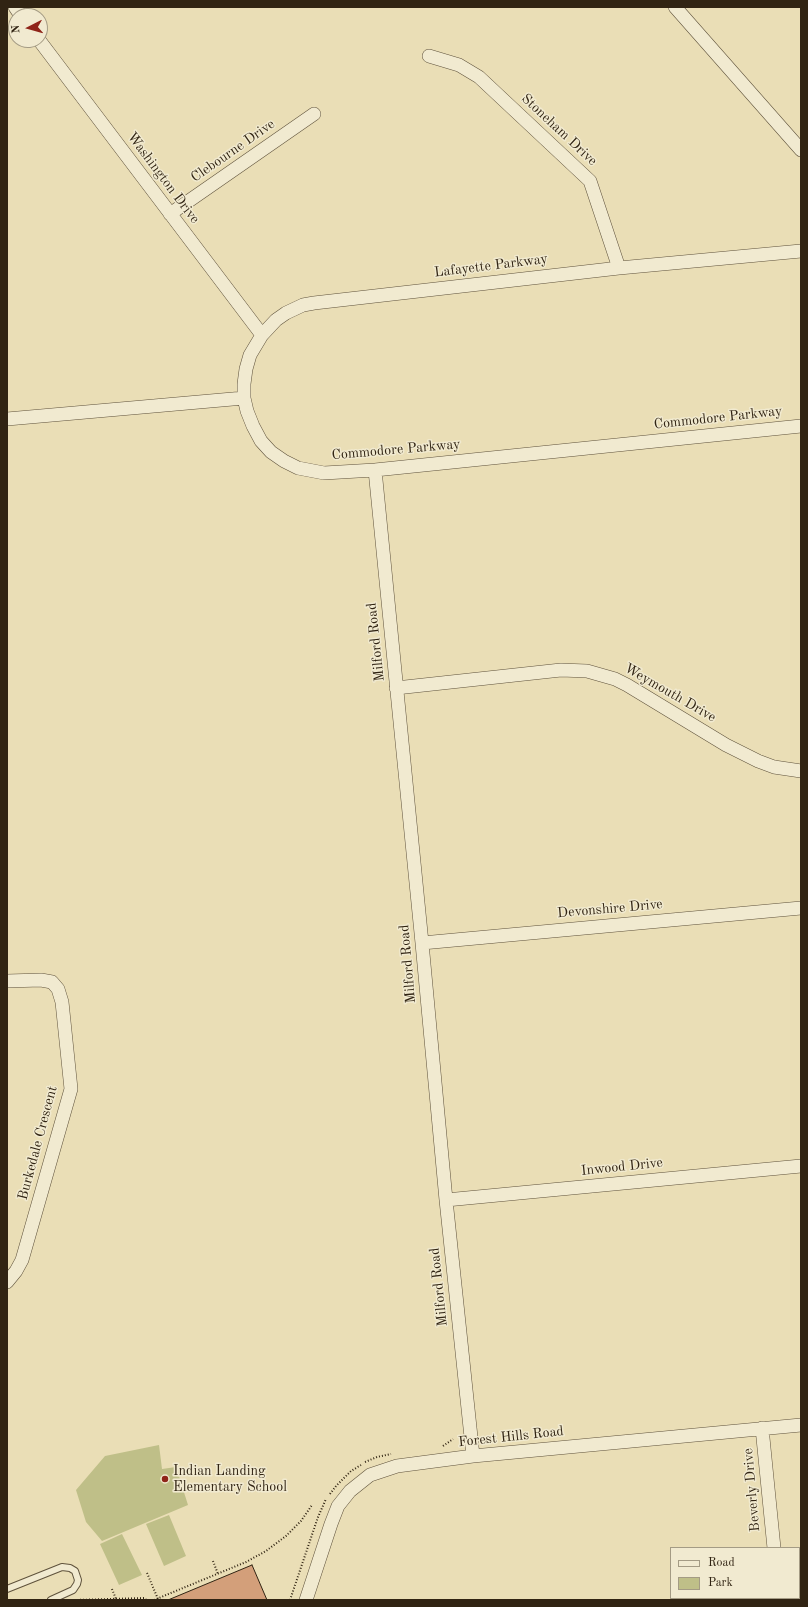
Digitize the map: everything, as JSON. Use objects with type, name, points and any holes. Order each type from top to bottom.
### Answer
[{"type":"street","points":[[675,7],[801,150]]},
{"type":"street","name":"Washington Drive","points":[[46,48],[262,335]]},
{"type":"street","name":"Stoneham Drive","points":[[429,56],[460,65],[479,77],[590,181],[619,268]]},
{"type":"street","name":"Clebourne Drive","points":[[170,214],[314,114]]},
{"type":"street","name":"Lafayette Parkway","points":[[244,398],[246,369],[255,344],[276,320],[286,313],[303,305],[619,268],[801,252]]},
{"type":"street","points":[[7,419],[244,398]]},
{"type":"street","name":"Commodore Parkway","points":[[244,398],[253,426],[261,441],[271,452],[298,468],[324,473],[375,470],[801,426]]},
{"type":"street","name":"Milford Road","points":[[375,470],[446,1200],[474,1456]]},
{"type":"street","name":"Weymouth Drive","points":[[396,688],[561,670],[587,671],[615,679],[627,685],[726,745],[758,761],[774,767],[801,771]]},
{"type":"street","name":"Devonshire Drive","points":[[422,943],[801,908]]},
{"type":"street","name":"Burkedale Crescent","points":[[7,980],[41,980],[52,982],[58,989],[62,1002],[71,1089],[22,1260],[16,1271],[7,1282]]},
{"type":"street","name":"Inwood Drive","points":[[446,1200],[801,1166]]},
{"type":"street","name":"Forest Hills Road","points":[[306,1600],[330,1524],[338,1506],[350,1491],[370,1475],[397,1466],[474,1456],[801,1425]]},
{"type":"street","name":"Beverly Drive","points":[[762,1428],[774,1547]]},
{"type":"lane","points":[[7,1589],[62,1568],[70,1568],[75,1571],[77,1575],[77,1584],[73,1590],[51,1600]]},
{"type":"path","points":[[154,1600],[246,1562],[266,1551],[286,1536],[301,1521],[312,1505]]},
{"type":"path","points":[[213,1561],[218,1574]]},
{"type":"path","points":[[147,1573],[158,1599]]},
{"type":"path","points":[[112,1589],[116,1600]]},
{"type":"path","points":[[68,1600],[116,1600],[145,1598],[146,1600]]},
{"type":"green space","points":[[159,1445],[162,1469],[176,1467],[188,1505],[102,1541],[86,1522],[76,1490],[105,1456]]},
{"type":"green space","points":[[169,1515],[186,1556],[164,1566],[146,1524]]},
{"type":"green space","points":[[122,1534],[142,1575],[119,1585],[100,1544]]},
{"type":"building","points":[[252,1565],[267,1600],[168,1600]]},
{"type":"place","name":"Indian Landing Elementary School","points":[[165,1479]]}]
